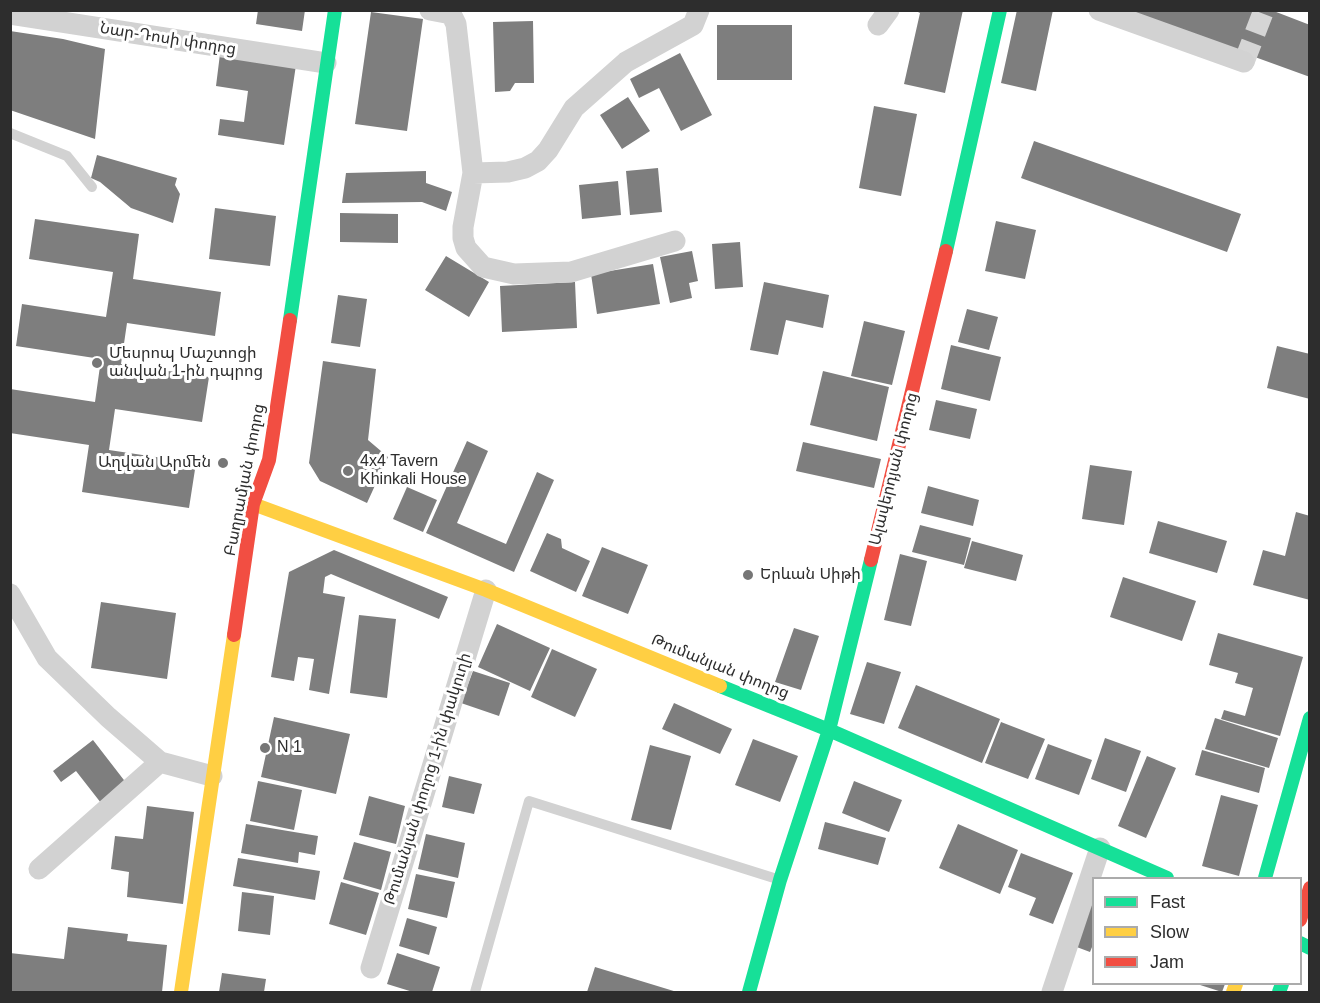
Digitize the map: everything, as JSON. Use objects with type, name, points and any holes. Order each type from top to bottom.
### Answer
[{"type":"main road","name":"Բաղրամյան փողոց","points":[[181,993],[253,504],[269,460],[335,10]]},
{"type":"main road","name":"Ալավերդյան փողոց","points":[[749,993],[780,880],[829,730],[925,343],[1000,10]]},
{"type":"main road","name":"Թումանյան փողոց","points":[[253,504],[486,590],[829,730],[1163,877]]},
{"type":"main road","points":[[1266,877],[1310,718]]},
{"type":"main road","points":[[1302,914],[1310,888]]},
{"type":"street","points":[[430,10],[451,14],[456,24],[473,173],[463,238],[466,248],[483,267],[514,274],[571,272],[675,241]]},
{"type":"street","points":[[473,173],[508,172],[538,161],[548,150],[574,108],[626,62],[693,25],[699,10]]},
{"type":"street","points":[[1099,10],[1244,62]]},
{"type":"street","name":"Նար-Դոսի փողոց","points":[[10,14],[326,63]]},
{"type":"street","name":"Թումանյան փողոց 1-ին փակուղի","points":[[371,968],[486,590]]},
{"type":"street","points":[[10,594],[47,658],[160,762],[213,776]]},
{"type":"street","points":[[39,868],[160,762]]},
{"type":"street","points":[[1052,993],[1100,848]]},
{"type":"lane","points":[[10,133],[67,156],[92,187]]},
{"type":"lane","points":[[475,993],[529,801],[780,880]]},
{"type":"building","points":[[258,10],[305,10],[302,31],[256,24]]},
{"type":"building","points":[[914,10],[963,10],[945,93],[904,84],[920,13]]},
{"type":"building","points":[[1017,10],[1053,10],[1036,91],[1001,83]]},
{"type":"building","points":[[1271,10],[1310,25],[1310,77],[1128,11]]},
{"type":"building","points":[[371,12],[423,19],[407,131],[355,124]]},
{"type":"building","points":[[533,21],[534,83],[515,83],[510,91],[495,92],[493,22]]},
{"type":"building","points":[[717,25],[792,25],[792,80],[717,80]]},
{"type":"building","points":[[10,31],[63,39],[105,49],[95,139],[10,110]]},
{"type":"building","points":[[680,53],[712,115],[681,131],[659,88],[639,98],[630,79]]},
{"type":"building","points":[[220,54],[296,65],[284,145],[218,135],[220,119],[244,122],[248,91],[216,86]]},
{"type":"building","points":[[628,97],[650,131],[622,149],[600,115]]},
{"type":"building","points":[[874,106],[917,114],[901,196],[859,188]]},
{"type":"building","points":[[1034,141],[1241,214],[1227,252],[1021,178]]},
{"type":"building","points":[[97,155],[177,178],[175,185],[180,194],[173,223],[131,208],[100,182],[91,178]]},
{"type":"building","points":[[658,168],[662,212],[630,215],[626,171]]},
{"type":"building","points":[[426,171],[426,183],[452,192],[446,211],[422,202],[342,203],[346,173]]},
{"type":"building","points":[[618,181],[621,215],[582,219],[579,185]]},
{"type":"building","points":[[215,208],[276,216],[270,266],[209,259]]},
{"type":"building","points":[[340,213],[398,214],[398,243],[340,242]]},
{"type":"building","points":[[35,219],[139,234],[133,279],[221,292],[215,336],[127,323],[121,364],[209,377],[202,422],[115,409],[109,450],[196,463],[189,508],[82,492],[89,445],[10,433],[10,389],[95,402],[101,359],[16,346],[22,304],[106,317],[113,272],[29,259]]},
{"type":"building","points":[[996,221],[1036,230],[1025,279],[985,271]]},
{"type":"building","points":[[740,242],[743,287],[715,289],[712,244]]},
{"type":"building","points":[[692,251],[698,281],[689,283],[692,298],[670,303],[660,257]]},
{"type":"building","points":[[446,256],[489,282],[469,317],[425,290]]},
{"type":"building","points":[[653,264],[660,304],[597,314],[591,274]]},
{"type":"building","points":[[575,282],[577,328],[502,332],[500,286]]},
{"type":"building","points":[[764,282],[829,295],[823,328],[786,320],[778,355],[750,350]]},
{"type":"building","points":[[338,295],[367,299],[360,347],[331,343]]},
{"type":"building","points":[[967,309],[998,317],[989,350],[958,342]]},
{"type":"building","points":[[864,321],[905,331],[892,385],[851,376]]},
{"type":"building","points":[[951,345],[1001,357],[990,401],[941,389]]},
{"type":"building","points":[[1277,346],[1310,354],[1310,399],[1267,388]]},
{"type":"building","points":[[323,361],[376,369],[368,440],[388,457],[367,503],[320,481],[309,463]]},
{"type":"building","points":[[823,371],[889,387],[877,441],[810,425]]},
{"type":"building","points":[[936,400],[977,409],[970,439],[929,430]]},
{"type":"building","points":[[467,441],[488,451],[457,523],[506,544],[537,472],[554,480],[514,572],[426,533]]},
{"type":"building","points":[[803,442],[881,459],[874,488],[796,471]]},
{"type":"building","points":[[1090,465],[1132,471],[1124,525],[1082,519]]},
{"type":"building","points":[[928,486],[979,500],[973,526],[921,513]]},
{"type":"building","points":[[407,487],[437,500],[423,532],[393,519]]},
{"type":"building","points":[[1296,512],[1310,516],[1310,600],[1253,585],[1263,550],[1285,556]]},
{"type":"building","points":[[1158,521],[1227,541],[1217,573],[1149,553]]},
{"type":"building","points":[[920,525],[971,538],[964,565],[912,552]]},
{"type":"building","points":[[547,533],[561,539],[562,548],[590,561],[576,592],[530,571]]},
{"type":"building","points":[[972,541],[1023,555],[1016,581],[964,568]]},
{"type":"building","points":[[602,547],[648,565],[628,614],[582,596]]},
{"type":"building","points":[[334,550],[448,597],[439,619],[331,574],[325,577],[323,593],[345,597],[329,694],[309,690],[314,659],[298,657],[294,681],[271,677],[289,572]]},
{"type":"building","points":[[900,554],[927,561],[911,626],[884,620]]},
{"type":"building","points":[[1123,577],[1196,601],[1182,641],[1110,617]]},
{"type":"building","points":[[101,602],[176,613],[167,679],[91,668]]},
{"type":"building","points":[[359,615],[396,619],[387,698],[350,693]]},
{"type":"building","points":[[497,624],[550,648],[530,691],[478,667]]},
{"type":"building","points":[[794,628],[819,636],[801,690],[775,682]]},
{"type":"building","points":[[1218,633],[1303,657],[1280,736],[1221,719],[1224,710],[1245,716],[1253,688],[1235,683],[1238,673],[1209,665]]},
{"type":"building","points":[[552,649],[597,669],[575,717],[531,697]]},
{"type":"building","points":[[867,662],[901,672],[884,724],[850,714]]},
{"type":"building","points":[[473,671],[510,683],[499,716],[461,703]]},
{"type":"building","points":[[916,685],[1000,719],[982,763],[898,728]]},
{"type":"building","points":[[674,703],[732,729],[720,754],[662,729]]},
{"type":"building","points":[[274,717],[350,734],[336,794],[261,777]]},
{"type":"building","points":[[1215,718],[1278,738],[1269,768],[1205,749]]},
{"type":"building","points":[[1001,722],[1045,739],[1028,779],[985,763]]},
{"type":"building","points":[[1105,738],[1141,751],[1126,792],[1091,779]]},
{"type":"building","points":[[753,739],[798,756],[780,802],[735,785]]},
{"type":"building","points":[[93,740],[127,784],[101,803],[76,771],[61,782],[53,771]]},
{"type":"building","points":[[1048,744],[1092,760],[1079,795],[1035,779]]},
{"type":"building","points":[[650,745],[691,756],[671,830],[631,820]]},
{"type":"building","points":[[1202,750],[1265,768],[1259,793],[1195,775]]},
{"type":"building","points":[[1147,756],[1176,768],[1146,838],[1118,826]]},
{"type":"building","points":[[449,776],[482,784],[474,814],[442,807]]},
{"type":"building","points":[[258,781],[302,790],[294,830],[250,821]]},
{"type":"building","points":[[854,781],[902,800],[889,832],[842,813]]},
{"type":"building","points":[[1221,795],[1258,805],[1239,876],[1202,866]]},
{"type":"building","points":[[369,796],[405,806],[396,844],[359,835]]},
{"type":"building","points":[[147,806],[194,812],[183,904],[127,897],[129,872],[111,869],[115,836],[143,839]]},
{"type":"building","points":[[825,822],[886,838],[878,865],[818,849]]},
{"type":"building","points":[[246,824],[318,836],[315,855],[299,852],[298,863],[241,853]]},
{"type":"building","points":[[958,824],[1018,850],[1000,894],[939,868]]},
{"type":"building","points":[[426,834],[465,843],[458,878],[418,869]]},
{"type":"building","points":[[354,842],[391,852],[381,890],[343,879]]},
{"type":"building","points":[[1021,853],[1073,873],[1053,924],[1029,915],[1036,898],[1008,887]]},
{"type":"building","points":[[238,858],[320,871],[315,900],[233,886]]},
{"type":"building","points":[[416,874],[455,882],[447,918],[408,909]]},
{"type":"building","points":[[341,882],[379,893],[366,935],[329,924]]},
{"type":"building","points":[[242,892],[274,896],[270,935],[238,931]]},
{"type":"building","points":[[1092,904],[1090,952],[1074,946]]},
{"type":"building","points":[[407,918],[437,927],[429,955],[399,946]]},
{"type":"building","points":[[68,927],[128,934],[127,941],[167,945],[162,992],[10,992],[10,953],[64,959]]},
{"type":"building","points":[[397,953],[440,967],[432,992],[413,992],[387,984]]},
{"type":"building","points":[[595,967],[677,992],[587,992]]},
{"type":"building","points":[[222,973],[266,979],[264,992],[219,992]]},
{"type":"building","points":[[1200,985],[1225,985],[1222,992]]},
{"type":"tunnel","points":[[1244,62],[1264,10]]},
{"type":"traffic: fast","points":[[290,320],[335,10]]},
{"type":"traffic: fast","points":[[946,251],[1000,10]]},
{"type":"traffic: fast","points":[[749,992],[780,880],[829,730],[871,560]]},
{"type":"traffic: fast","points":[[720,686],[829,730],[1165,877]]},
{"type":"traffic: fast","points":[[1265,877],[1310,718]]},
{"type":"traffic: fast","points":[[1302,944],[1310,948]]},
{"type":"traffic: fast","points":[[1279,992],[1282,985]]},
{"type":"traffic: slow","points":[[253,504],[486,590],[720,686]]},
{"type":"traffic: slow","points":[[181,992],[234,635]]},
{"type":"traffic: slow","points":[[1233,992],[1236,985]]},
{"type":"traffic: jam","points":[[871,560],[946,251]]},
{"type":"traffic: jam","points":[[234,635],[253,504],[269,460],[290,320]]},
{"type":"traffic: jam","points":[[1302,914],[1310,888]]},
{"type":"place","name":"Մեսրոպ Մաշտոցի անվան 1-ին դպրոց","points":[[97,363]]},
{"type":"place","name":"Աղվան Արմեն","points":[[223,463]]},
{"type":"place","name":"4x4 Tavern Khinkali House","points":[[348,471]]},
{"type":"place","name":"Երևան Սիթի","points":[[748,575]]},
{"type":"place","name":"N 1","points":[[265,748]]}]
